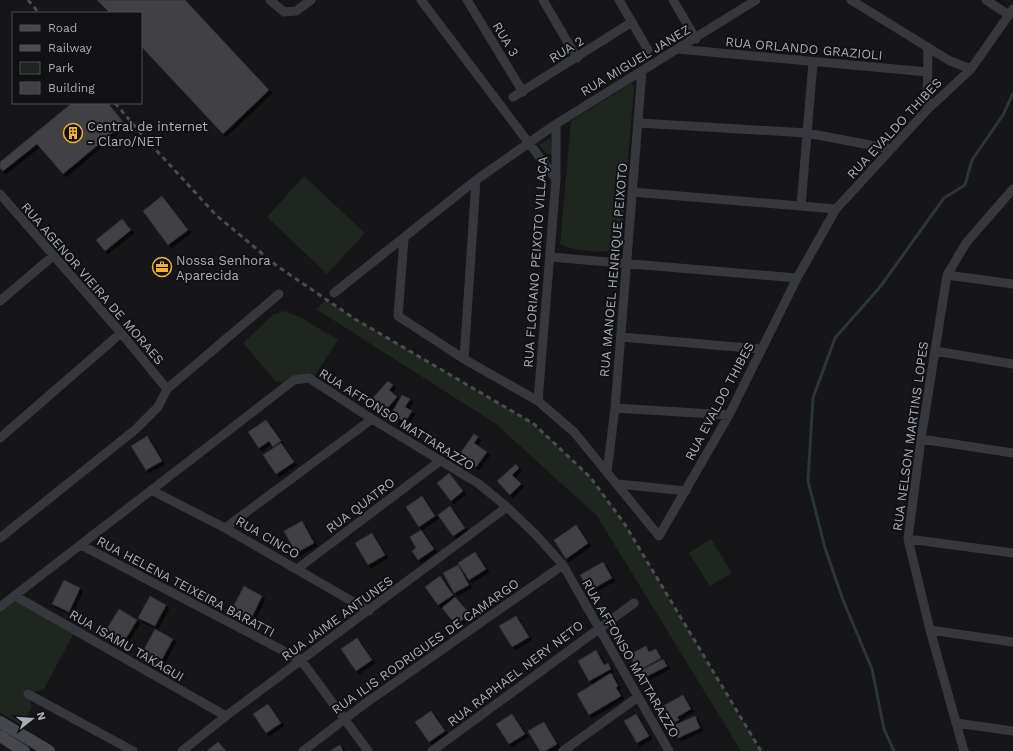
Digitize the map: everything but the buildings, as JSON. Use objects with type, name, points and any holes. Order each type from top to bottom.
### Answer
[{"type":"main road","points":[[6,725],[50,751]]},
{"type":"main road","points":[[1,739],[24,751]]},
{"type":"street","points":[[270,0],[284,12],[296,11],[311,0]]},
{"type":"street","points":[[421,0],[556,179]]},
{"type":"street","name":"RUA 3","points":[[467,0],[523,92]]},
{"type":"street","points":[[542,0],[577,58]]},
{"type":"street","points":[[619,0],[648,50]]},
{"type":"street","points":[[673,0],[696,39]]},
{"type":"street","name":"RUA MIGUEL JANEZ","points":[[334,293],[404,239],[476,180],[556,124],[642,70],[696,39],[756,0]]},
{"type":"street","points":[[851,0],[950,61],[971,69]]},
{"type":"street","points":[[986,0],[1011,12]]},
{"type":"street","name":"RUA EVALDO THIBES","points":[[404,239],[398,316],[464,359],[538,401],[574,432],[659,536],[729,415],[797,278],[836,209],[927,110],[971,69],[1011,12]]},
{"type":"street","name":"RUA 2","points":[[513,97],[632,22]]},
{"type":"street","points":[[927,110],[928,47]]},
{"type":"street","name":"RUA ORLANDO GRAZIOLI","points":[[677,49],[928,72]]},
{"type":"street","points":[[801,206],[813,62]]},
{"type":"street","name":"RUA MANOEL HENRIQUE PEIXOTO","points":[[607,472],[615,408],[626,263],[639,123],[642,70]]},
{"type":"street","points":[[639,123],[807,134],[890,149]]},
{"type":"street","name":"RUA FLORIANO PEIXOTO VILLAÇA","points":[[538,401],[556,179],[556,124]]},
{"type":"street","points":[[464,359],[476,180]]},
{"type":"street","name":"RUA NELSON MARTINS LOPES","points":[[964,751],[930,630],[908,539],[921,440],[947,275],[966,243],[1012,190]]},
{"type":"street","points":[[632,192],[836,209]]},
{"type":"street","name":"RUA AGENOR VIEIRA DE MORAES","points":[[0,194],[121,333],[167,389]]},
{"type":"street","points":[[0,301],[53,256]]},
{"type":"street","points":[[550,257],[797,278]]},
{"type":"street","points":[[947,275],[1013,284]]},
{"type":"street","points":[[0,538],[136,429],[158,407],[167,389],[279,294]]},
{"type":"street","points":[[0,438],[121,333]]},
{"type":"street","points":[[621,336],[760,350]]},
{"type":"street","points":[[935,351],[1013,364]]},
{"type":"street","name":"RUA AFFONSO MATTARAZZO","points":[[0,608],[294,380],[309,378],[440,462],[479,484],[507,507],[538,536],[562,565],[600,627],[638,697],[670,751]]},
{"type":"street","points":[[615,408],[729,415]]},
{"type":"street","points":[[225,528],[372,419]]},
{"type":"street","points":[[921,440],[1013,453]]},
{"type":"street","name":"RUA QUATRO","points":[[297,569],[440,462]]},
{"type":"street","points":[[618,484],[686,490]]},
{"type":"street","name":"RUA CINCO","points":[[152,490],[225,528],[370,611]]},
{"type":"street","name":"RUA JAIME ANTUNES","points":[[182,751],[300,660],[370,611],[507,507]]},
{"type":"street","points":[[908,539],[1013,553]]},
{"type":"street","name":"RUA HELENA TEIXEIRA BARATTI","points":[[81,545],[300,660]]},
{"type":"street","name":"RUA ILIS RODRIGUES DE CAMARGO","points":[[303,751],[344,719],[562,565]]},
{"type":"street","name":"RUA ISAMU TAKAGUI","points":[[15,596],[226,716]]},
{"type":"street","name":"RUA RAPHAEL NERY NETO","points":[[432,751],[634,603]]},
{"type":"street","points":[[930,630],[1013,642]]},
{"type":"street","points":[[300,660],[368,751]]},
{"type":"street","points":[[28,694],[133,751]]},
{"type":"street","points":[[563,751],[638,697]]},
{"type":"street","points":[[956,723],[1013,731]]},
{"type":"street","points":[[1,739],[6,725]]},
{"type":"green space","points":[[632,83],[634,88],[621,244],[619,248],[598,252],[572,249],[560,244],[571,121]]},
{"type":"green space","points":[[550,138],[552,154],[547,154],[539,145]]},
{"type":"green space","points":[[304,176],[365,233],[327,274],[267,217]]},
{"type":"green space","points":[[326,300],[355,319],[534,424],[590,477],[624,523],[761,751],[741,751],[597,516],[496,424],[316,309]]},
{"type":"green space","points":[[285,311],[302,318],[338,340],[312,380],[276,382],[243,343],[274,314]]},
{"type":"green space","points":[[711,539],[732,573],[710,586],[689,553]]},
{"type":"green space","points":[[15,596],[75,631],[44,689],[28,694],[32,707],[22,726],[0,712],[0,607]]},
{"type":"waterway","points":[[894,751],[884,729],[872,669],[843,600],[825,548],[808,481],[813,398],[835,338],[880,287],[944,198],[965,185],[972,160],[1003,115],[1013,93]]},
{"type":"railway","points":[[28,0],[38,12]]},
{"type":"railway","points":[[116,104],[144,137],[216,215],[277,266],[355,319],[534,424],[590,477],[624,523],[761,751]]},
{"type":"place","name":"Central de internet - Claro/NET","points":[[73,133]]},
{"type":"place","name":"Nossa Senhora Aparecida","points":[[162,267]]}]
